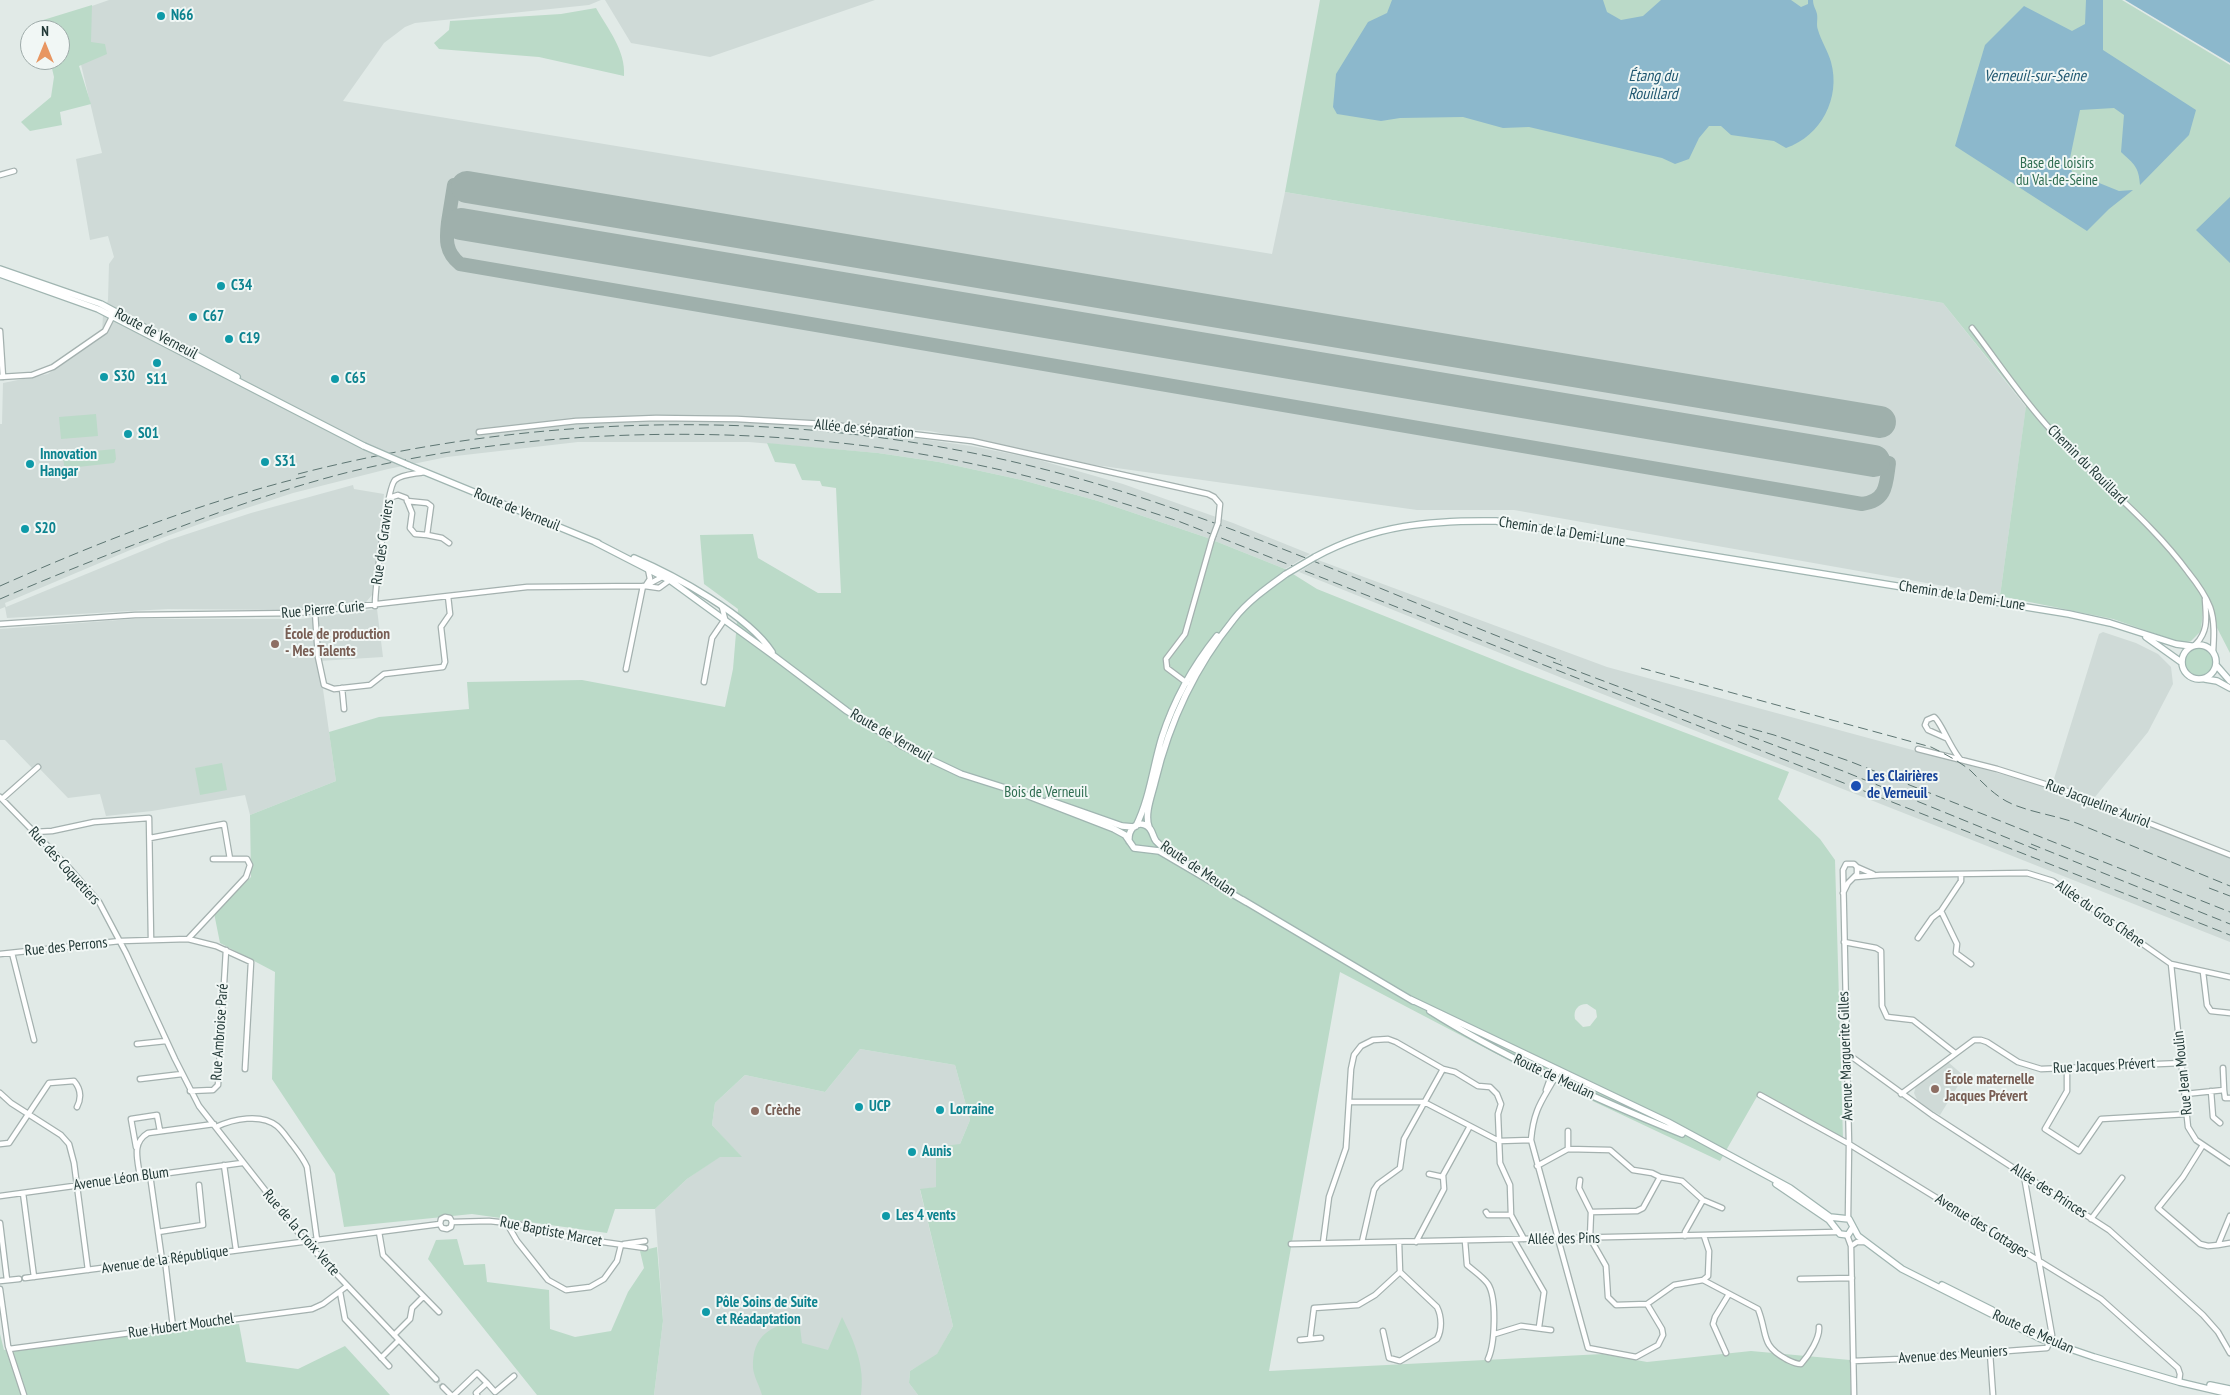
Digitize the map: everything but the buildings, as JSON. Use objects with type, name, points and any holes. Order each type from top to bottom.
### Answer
[{"type":"main road","name":"Route de Verneuil","points":[[0,269],[94,301],[304,415]]},
{"type":"main road","name":"Route de Verneuil","points":[[0,274],[84,303],[364,446],[627,554],[722,607],[765,643],[774,656]]},
{"type":"main road","name":"Chemin de la Demi-Lune","points":[[1188,684],[1210,645],[1234,618],[1286,574],[1315,557],[1349,541],[1377,532],[1413,524],[1447,520],[1496,521],[2077,615],[2110,623],[2176,644],[2194,645]]},
{"type":"main road","name":"Route de Verneuil","points":[[595,542],[668,577],[847,711],[902,746],[961,774],[1066,805],[1122,826],[1135,826]]},
{"type":"main road","name":"Chemin de la Demi-Lune","points":[[2140,634],[2181,662]]},
{"type":"main road","points":[[2194,645],[2206,646],[2213,652]]},
{"type":"main road","name":"Chemin du Rouillard","points":[[2181,662],[2184,652],[2194,645]]},
{"type":"main road","name":"Chemin du Rouillard","points":[[2213,652],[2216,665],[2230,681]]},
{"type":"main road","points":[[2181,662],[2184,671],[2189,676],[2217,681],[2230,688]]},
{"type":"main road","points":[[2203,678],[2211,674],[2216,665]]},
{"type":"main road","points":[[1188,684],[1171,727],[1148,815],[1152,842],[1145,849],[1136,848],[1129,841],[1129,833],[1144,809],[1164,731],[1188,684]]},
{"type":"main road","name":"Route de Verneuil","points":[[1021,793],[1114,829],[1125,835],[1129,841]]},
{"type":"main road","points":[[1135,826],[1144,825],[1152,832]]},
{"type":"main road","name":"Route de Meulan","points":[[1152,832],[1156,841],[1172,853],[1246,902]]},
{"type":"main road","name":"Route de Meulan","points":[[1145,849],[1159,851],[1479,1041],[1633,1114],[1705,1143]]},
{"type":"main road","name":"Route de Meulan","points":[[1410,999],[1641,1108],[1807,1199],[1830,1217],[1841,1218]]},
{"type":"main road","name":"Route de Meulan","points":[[1756,1170],[1829,1220],[1836,1230]]},
{"type":"main road","points":[[1841,1218],[1848,1219],[1853,1224],[1853,1230],[1848,1235],[1836,1230],[1837,1222],[1841,1218]]},
{"type":"main road","name":"Route de Meulan","points":[[1853,1224],[1859,1237]]},
{"type":"main road","name":"Route de Meulan","points":[[1848,1235],[1859,1237],[1917,1272],[2050,1341],[2230,1394]]},
{"type":"main road","name":"Route de Meulan","points":[[2179,1380],[2230,1389]]},
{"type":"street","points":[[0,175],[14,171]]},
{"type":"street","points":[[0,331],[1,377],[32,374],[53,367],[105,331],[111,316],[122,315]]},
{"type":"street","name":"Chemin du Rouillard","points":[[1972,328],[2024,398],[2051,430],[2160,538],[2182,564],[2209,604],[2213,620],[2213,652]]},
{"type":"street","name":"Allée de séparation","points":[[479,432],[576,421],[656,418],[737,419],[907,432],[972,441],[1208,494],[1214,497],[1220,504],[1218,523],[1185,634],[1166,659],[1167,668],[1188,684]]},
{"type":"street","name":"Rue des Graviers","points":[[375,606],[388,498],[392,484],[395,480],[424,472]]},
{"type":"street","points":[[388,498],[401,495],[407,501],[412,513],[410,528],[415,534],[442,538],[448,543]]},
{"type":"street","points":[[407,501],[427,503],[431,506],[427,535]]},
{"type":"street","points":[[626,669],[644,586],[650,578],[648,568]]},
{"type":"street","name":"Rue Pierre Curie","points":[[644,586],[668,577]]},
{"type":"street","name":"Rue Pierre Curie","points":[[0,624],[138,615],[315,612],[540,586],[644,586],[659,588],[668,577]]},
{"type":"street","points":[[315,612],[318,657],[323,683],[331,688],[370,685],[384,674],[443,667],[445,662],[442,627],[450,614],[448,596]]},
{"type":"street","name":"Chemin du Rouillard","points":[[2194,645],[2204,636],[2206,629],[2204,598]]},
{"type":"street","points":[[704,682],[712,638],[725,620],[722,607]]},
{"type":"street","points":[[342,688],[344,709]]},
{"type":"street","points":[[1946,738],[1928,730],[1925,725],[1927,720],[1931,717],[1937,719],[1954,753],[1962,761]]},
{"type":"street","points":[[1918,749],[1962,761]]},
{"type":"street","name":"Rue Jacqueline Auriol","points":[[1962,761],[1997,769],[2067,790],[2230,855]]},
{"type":"street","points":[[1,798],[38,766]]},
{"type":"street","name":"Rue des Coquetiers","points":[[1,798],[99,902],[120,941]]},
{"type":"street","points":[[34,832],[52,831],[88,823],[149,818],[151,940]]},
{"type":"street","points":[[150,838],[224,824],[230,859]]},
{"type":"street","points":[[188,939],[246,878],[250,865],[247,859],[213,859]]},
{"type":"street","points":[[1843,893],[1854,878],[1858,872],[1854,864],[1848,863],[1844,867],[1843,872],[1847,878],[1854,878]]},
{"type":"street","name":"Allée du Gros Chêne","points":[[1857,867],[1880,875]]},
{"type":"street","name":"Avenue Marguerite Gilles","points":[[1843,872],[1850,1205],[1848,1219]]},
{"type":"street","name":"Allée du Gros Chêne","points":[[1854,878],[1880,875],[2027,873],[2053,881],[2171,964],[2230,977]]},
{"type":"street","points":[[1918,938],[1932,918],[1941,911],[1961,881],[1962,874]]},
{"type":"street","points":[[1941,911],[1957,944],[1956,953],[1971,964]]},
{"type":"street","name":"Rue des Perrons","points":[[0,954],[120,941],[188,939],[226,950],[251,962],[245,1069]]},
{"type":"street","name":"Rue de la Croix Verte","points":[[120,941],[190,1091],[215,1126],[242,1163],[305,1241],[436,1379]]},
{"type":"street","points":[[1844,942],[1876,948],[1881,951],[1882,1006],[1887,1017],[1913,1020],[1955,1052]]},
{"type":"street","name":"Rue Ambroise Paré","points":[[190,1091],[213,1090],[218,1085],[226,950]]},
{"type":"street","name":"Rue des Perrons","points":[[12,953],[34,1040]]},
{"type":"street","name":"Rue Jean Moulin","points":[[2171,964],[2188,1127],[2203,1145],[2230,1163]]},
{"type":"street","points":[[2203,972],[2207,1005],[2211,1011],[2230,1012]]},
{"type":"street","points":[[1323,1243],[1328,1197],[1346,1148],[1351,1070],[1354,1056],[1361,1046],[1373,1040],[1388,1039],[1478,1086],[1490,1087],[1497,1094],[1501,1104],[1498,1114],[1500,1163],[1510,1185],[1511,1215],[1524,1240]]},
{"type":"street","name":"Rue Jacques Prévert","points":[[1901,1094],[1955,1052],[1967,1044],[1981,1040],[2029,1067],[2041,1069],[2182,1063]]},
{"type":"street","points":[[137,1044],[166,1041]]},
{"type":"street","name":"Allée des Princes","points":[[1846,1055],[1852,1057],[1901,1094],[2024,1176],[2109,1230],[2203,1314],[2218,1332],[2230,1353]]},
{"type":"street","points":[[2223,1068],[2225,1098],[2230,1098]]},
{"type":"street","points":[[1362,1242],[1371,1197],[1378,1184],[1400,1168],[1401,1145],[1443,1069]]},
{"type":"street","points":[[1557,1069],[1534,1116],[1531,1140],[1588,1348],[1636,1357],[1658,1345],[1663,1335],[1662,1329],[1647,1304]]},
{"type":"street","points":[[2066,1069],[2067,1092],[2045,1129],[2079,1151],[2100,1119],[2187,1114]]},
{"type":"street","points":[[140,1079],[182,1074]]},
{"type":"street","points":[[0,1144],[9,1143],[42,1091],[52,1081],[74,1081],[79,1087],[81,1099],[77,1107]]},
{"type":"street","points":[[2185,1094],[2224,1090]]},
{"type":"street","points":[[2210,1091],[2213,1116],[2220,1123]]},
{"type":"street","points":[[0,1093],[28,1115],[67,1140],[72,1153],[88,1270]]},
{"type":"street","name":"Avenue des Cottages","points":[[1760,1095],[1849,1144],[2101,1299],[2178,1368],[2179,1380]]},
{"type":"street","points":[[1349,1102],[1424,1102],[1499,1141],[1531,1140]]},
{"type":"street","points":[[140,1177],[131,1119],[157,1115],[160,1131]]},
{"type":"street","points":[[136,1147],[142,1137],[148,1133],[215,1126],[228,1122],[257,1119],[267,1120],[281,1130],[302,1157],[307,1167],[316,1240]]},
{"type":"street","points":[[1416,1242],[1444,1189],[1443,1178],[1470,1126]]},
{"type":"street","points":[[1568,1130],[1568,1149]]},
{"type":"street","points":[[2203,1145],[2183,1177],[2158,1208],[2200,1244],[2208,1246],[2230,1243]]},
{"type":"street","points":[[1538,1166],[1568,1149],[1610,1150],[1633,1170],[1682,1181],[1703,1200],[1722,1208]]},
{"type":"street","name":"Avenue Léon Blum","points":[[0,1196],[242,1163]]},
{"type":"street","points":[[224,1165],[236,1250]]},
{"type":"street","points":[[1429,1174],[1443,1178]]},
{"type":"street","points":[[150,1175],[174,1328]]},
{"type":"street","points":[[2024,1176],[2052,1335],[2050,1341]]},
{"type":"street","points":[[1591,1212],[1637,1211],[1643,1208],[1660,1177]]},
{"type":"street","points":[[2091,1219],[2122,1178]]},
{"type":"street","points":[[1580,1180],[1579,1188],[1591,1212],[1590,1238],[1606,1266],[1607,1292],[1612,1303],[1616,1305],[1647,1304],[1674,1285],[1703,1280],[1708,1276],[1709,1261],[1704,1236]]},
{"type":"street","points":[[158,1232],[203,1225],[199,1185]]},
{"type":"street","points":[[22,1192],[34,1277]]},
{"type":"street","points":[[1685,1236],[1685,1232],[1703,1200]]},
{"type":"street","points":[[1486,1212],[1488,1215],[1511,1215]]},
{"type":"street","points":[[2218,1245],[2230,1216]]},
{"type":"street","name":"Rue Baptiste Marcet","points":[[440,1224],[441,1219],[445,1217],[450,1218],[452,1222]]},
{"type":"street","name":"Rue Baptiste Marcet","points":[[452,1222],[506,1222],[568,1237],[645,1248]]},
{"type":"street","name":"Rue Baptiste Marcet","points":[[440,1224],[442,1228],[447,1229],[451,1226],[452,1222]]},
{"type":"street","points":[[506,1222],[517,1241],[548,1280],[557,1287],[566,1290],[590,1287],[604,1279],[617,1261],[621,1244]]},
{"type":"street","points":[[0,1223],[7,1280]]},
{"type":"street","name":"Rue Baptiste Marcet","points":[[305,1241],[440,1224]]},
{"type":"street","name":"Allée des Pins","points":[[1291,1244],[1666,1237],[1836,1230]]},
{"type":"street","points":[[379,1232],[383,1255],[439,1312]]},
{"type":"street","points":[[1848,1235],[1851,1246],[1854,1395]]},
{"type":"street","points":[[1514,1240],[1544,1292],[1539,1328]]},
{"type":"street","name":"Avenue de la République","points":[[25,1278],[305,1241]]},
{"type":"street","name":"Rue Baptiste Marcet","points":[[621,1244],[645,1241]]},
{"type":"street","points":[[1465,1241],[1467,1265],[1488,1284],[1491,1292],[1495,1334],[1493,1350],[1488,1359]]},
{"type":"street","points":[[1383,1331],[1389,1358],[1400,1361],[1437,1339],[1440,1334],[1438,1307],[1400,1272],[1399,1242]]},
{"type":"street","points":[[1851,1246],[1857,1242],[1866,1242]]},
{"type":"street","points":[[1310,1339],[1314,1308],[1358,1305],[1375,1295],[1400,1272]]},
{"type":"street","points":[[1800,1279],[1852,1278]]},
{"type":"street","points":[[0,1281],[19,1279]]},
{"type":"street","points":[[1703,1280],[1758,1309],[1768,1347],[1796,1364],[1802,1364],[1805,1360],[1820,1334],[1819,1327]]},
{"type":"street","name":"Rue Hubert Mouchel","points":[[9,1349],[312,1309],[323,1304],[348,1286]]},
{"type":"street","points":[[0,1289],[9,1349],[24,1395]]},
{"type":"street","points":[[340,1292],[344,1319],[389,1366]]},
{"type":"street","points":[[1726,1353],[1713,1324],[1715,1317],[1729,1294]]},
{"type":"street","points":[[394,1335],[410,1319],[412,1308],[423,1297]]},
{"type":"street","points":[[1495,1334],[1521,1326],[1550,1330]]},
{"type":"street","points":[[1300,1340],[1320,1338]]},
{"type":"street","points":[[381,1358],[400,1340]]},
{"type":"street","name":"Avenue des Meuniers","points":[[1853,1360],[1901,1360],[2047,1348],[2050,1341]]},
{"type":"street","points":[[1990,1353],[1993,1395]]},
{"type":"street","points":[[443,1387],[452,1395],[477,1373],[495,1392],[514,1376]]},
{"type":"street","points":[[478,1395],[476,1393],[487,1383]]},
{"type":"shaded area","points":[[109,0],[601,0],[589,5],[415,23],[405,27],[384,43],[343,101],[1272,254],[1285,192],[1943,303],[2026,407],[2000,596],[1514,510],[1417,510],[1095,465],[930,431],[771,418],[704,416],[585,418],[494,432],[576,424],[656,420],[738,421],[865,431],[971,446],[1032,458],[1123,484],[1233,523],[1310,554],[1285,569],[1205,537],[1098,501],[1022,480],[939,462],[878,453],[749,442],[578,442],[447,457],[388,469],[293,493],[213,519],[135,548],[5,603],[6,607],[169,540],[251,513],[353,485],[354,489],[384,494],[372,595],[366,602],[287,610],[168,609],[7,618],[5,607],[0,609],[0,424],[2,424],[3,383],[48,374],[102,333],[103,315],[108,300],[109,264],[114,257],[108,236],[90,240],[76,159],[102,153],[69,14]]},
{"type":"shaded area","points":[[605,0],[875,0],[710,57],[631,43]]},
{"type":"shaded area","points":[[1318,560],[1607,667],[2056,789],[2230,858],[2230,942],[1299,572]]},
{"type":"shaded area","points":[[377,609],[383,657],[319,661],[336,781],[250,815],[245,795],[152,811],[106,816],[100,794],[68,798],[36,765],[32,768],[5,740],[0,740],[0,629],[132,619],[301,619]]},
{"type":"shaded area","points":[[2103,632],[2136,643],[2158,654],[2171,667],[2173,684],[2148,732],[2095,797],[2053,782],[2099,634]]},
{"type":"shaded area","points":[[860,1049],[955,1065],[970,1120],[960,1144],[936,1187],[920,1190],[953,1326],[937,1355],[910,1371],[909,1383],[918,1395],[654,1395],[663,1321],[655,1209],[687,1179],[720,1156],[741,1157],[712,1125],[715,1103],[745,1075],[825,1092]]},
{"type":"shaded area","name":"École maternelle Jacques Prévert","points":[[1948,1062],[1964,1076],[1940,1115],[1919,1104],[1914,1093],[1916,1086]]},
{"type":"green space","name":"Base de loisirs du Val-de-Seine","points":[[1320,0],[2122,0],[2230,65],[2230,653],[2212,618],[2203,608],[2201,631],[2191,641],[2182,643],[2113,619],[2000,596],[2026,406],[1943,303],[1285,192]]},
{"type":"green space","points":[[92,5],[91,42],[105,44],[107,54],[79,66],[91,104],[60,112],[62,125],[30,131],[21,122],[51,97],[54,77],[52,70],[70,70],[70,20],[43,20]]},
{"type":"green space","points":[[596,8],[619,49],[624,67],[624,76],[539,57],[439,49],[434,43],[449,30],[450,21],[561,14]]},
{"type":"green space","points":[[96,414],[98,436],[61,439],[59,417]]},
{"type":"green space","name":"Bois de Verneuil","points":[[767,443],[878,453],[939,462],[1022,480],[1098,501],[1205,537],[1285,569],[1317,589],[1517,669],[1789,772],[1778,799],[1820,839],[1835,860],[1843,1139],[1759,1093],[1720,1161],[1531,1072],[1340,972],[1269,1371],[1603,1354],[1647,1362],[1751,1351],[1850,1360],[1851,1395],[918,1395],[909,1383],[910,1371],[937,1354],[953,1326],[920,1189],[936,1187],[936,1147],[960,1144],[970,1120],[955,1065],[860,1049],[825,1092],[745,1075],[715,1103],[712,1125],[742,1157],[720,1157],[687,1179],[655,1209],[615,1209],[607,1233],[472,1214],[344,1227],[335,1174],[272,1079],[275,972],[220,943],[214,913],[251,877],[250,815],[336,781],[329,732],[379,717],[469,709],[467,682],[582,680],[725,707],[733,669],[738,609],[704,584],[700,535],[753,534],[758,558],[818,593],[841,593],[836,488],[822,486],[820,481],[802,480],[795,464],[775,462]],"holes":[[[1587,1004],[1596,1010],[1597,1017],[1590,1026],[1583,1027],[1575,1019],[1576,1010],[1581,1005]]]},
{"type":"green space","points":[[115,449],[116,459],[114,463],[69,468],[64,466],[63,454]]},
{"type":"green space","points":[[2199,647],[2210,651],[2214,662],[2210,673],[2199,677],[2188,673],[2184,662],[2188,651]]},
{"type":"green space","points":[[222,763],[227,790],[200,795],[195,768]]},
{"type":"green space","points":[[457,1239],[464,1265],[485,1264],[487,1282],[549,1290],[550,1329],[575,1337],[611,1331],[628,1292],[644,1268],[640,1251],[657,1247],[663,1321],[654,1395],[537,1395],[428,1259],[436,1240]]},
{"type":"green space","points":[[842,1317],[858,1355],[862,1374],[861,1395],[762,1395],[753,1368],[756,1347],[765,1334],[780,1325],[799,1319],[802,1343],[828,1350]]},
{"type":"green space","points":[[239,1324],[246,1362],[298,1369],[345,1346],[390,1395],[0,1395],[0,1334],[4,1350]]},
{"type":"water","name":"Étang du Rouillard","points":[[1392,0],[1603,0],[1607,12],[1621,20],[1643,16],[1661,0],[1791,0],[1801,7],[1808,4],[1808,0],[1813,0],[1817,14],[1817,28],[1831,62],[1833,89],[1825,114],[1818,125],[1809,135],[1786,148],[1774,141],[1731,135],[1721,126],[1709,126],[1699,138],[1689,159],[1675,164],[1662,158],[1529,127],[1503,128],[1463,117],[1400,118],[1381,121],[1337,114],[1333,107],[1336,74],[1368,22],[1387,13]]},
{"type":"water","name":"Verneuil-sur-Seine","points":[[2086,0],[2103,0],[2103,50],[2196,110],[2189,135],[2140,185],[2135,166],[2121,152],[2124,115],[2114,108],[2080,110],[2069,163],[2072,172],[2119,191],[2133,190],[2109,209],[2087,231],[1955,146],[1985,45],[2024,6],[2072,31],[2085,24]]},
{"type":"water","points":[[2125,0],[2230,0],[2230,63]]},
{"type":"water","points":[[2230,197],[2230,263],[2196,230]]},
{"type":"taxiway","points":[[448,222],[454,185],[467,187]]},
{"type":"taxiway","points":[[461,224],[448,222],[447,234],[449,250],[460,264],[1862,504],[1870,502],[1881,495],[1886,484],[1889,463],[1874,461]]},
{"type":"runway","points":[[467,187],[1880,422]]},
{"type":"runway","points":[[461,224],[1874,461]]},
{"type":"tunnel","points":[[436,1379],[443,1387]]},
{"type":"railway","points":[[298,474],[399,451],[501,436],[604,427],[708,425],[810,430],[913,442],[1014,462],[1114,489],[1171,508],[1283,549],[1561,661]]},
{"type":"railway","points":[[0,599],[193,522],[244,504],[349,472],[425,456],[503,445],[583,437],[663,434],[744,436],[824,441],[902,451],[978,465],[1054,483],[1178,521],[2230,935]]},
{"type":"railway","points":[[0,586],[151,524],[229,498],[307,476]]},
{"type":"railway","points":[[1553,662],[1843,771],[2037,850]]},
{"type":"railway","points":[[1641,668],[1931,747],[1962,764],[1987,787],[2014,805],[2079,824],[2230,886]]},
{"type":"railway","points":[[1738,725],[1774,735],[1849,761],[2230,912]]},
{"type":"railway","points":[[2031,844],[2230,924]]},
{"type":"railway","points":[[2209,888],[2230,896]]},
{"type":"place","name":"N66","points":[[161,16]]},
{"type":"place","name":"C34","points":[[221,286]]},
{"type":"place","name":"C67","points":[[193,317]]},
{"type":"place","name":"C19","points":[[229,339]]},
{"type":"place","name":"S11","points":[[157,363]]},
{"type":"place","name":"S30","points":[[104,377]]},
{"type":"place","name":"C65","points":[[335,379]]},
{"type":"place","name":"S01","points":[[128,434]]},
{"type":"place","name":"S31","points":[[265,462]]},
{"type":"place","name":"Innovation Hangar","points":[[30,464]]},
{"type":"place","name":"S20","points":[[25,529]]},
{"type":"place","name":"École de production - Mes Talents","points":[[275,644]]},
{"type":"place","name":"Les Clairières de Verneuil","points":[[1856,786]]},
{"type":"place","name":"École maternelle Jacques Prévert","points":[[1935,1089]]},
{"type":"place","name":"UCP","points":[[859,1107]]},
{"type":"place","name":"Lorraine","points":[[940,1110]]},
{"type":"place","name":"Crèche","points":[[755,1111]]},
{"type":"place","name":"Aunis","points":[[912,1152]]},
{"type":"place","name":"Les 4 vents","points":[[886,1216]]},
{"type":"place","name":"Pôle Soins de Suite et Réadaptation","points":[[706,1312]]}]
